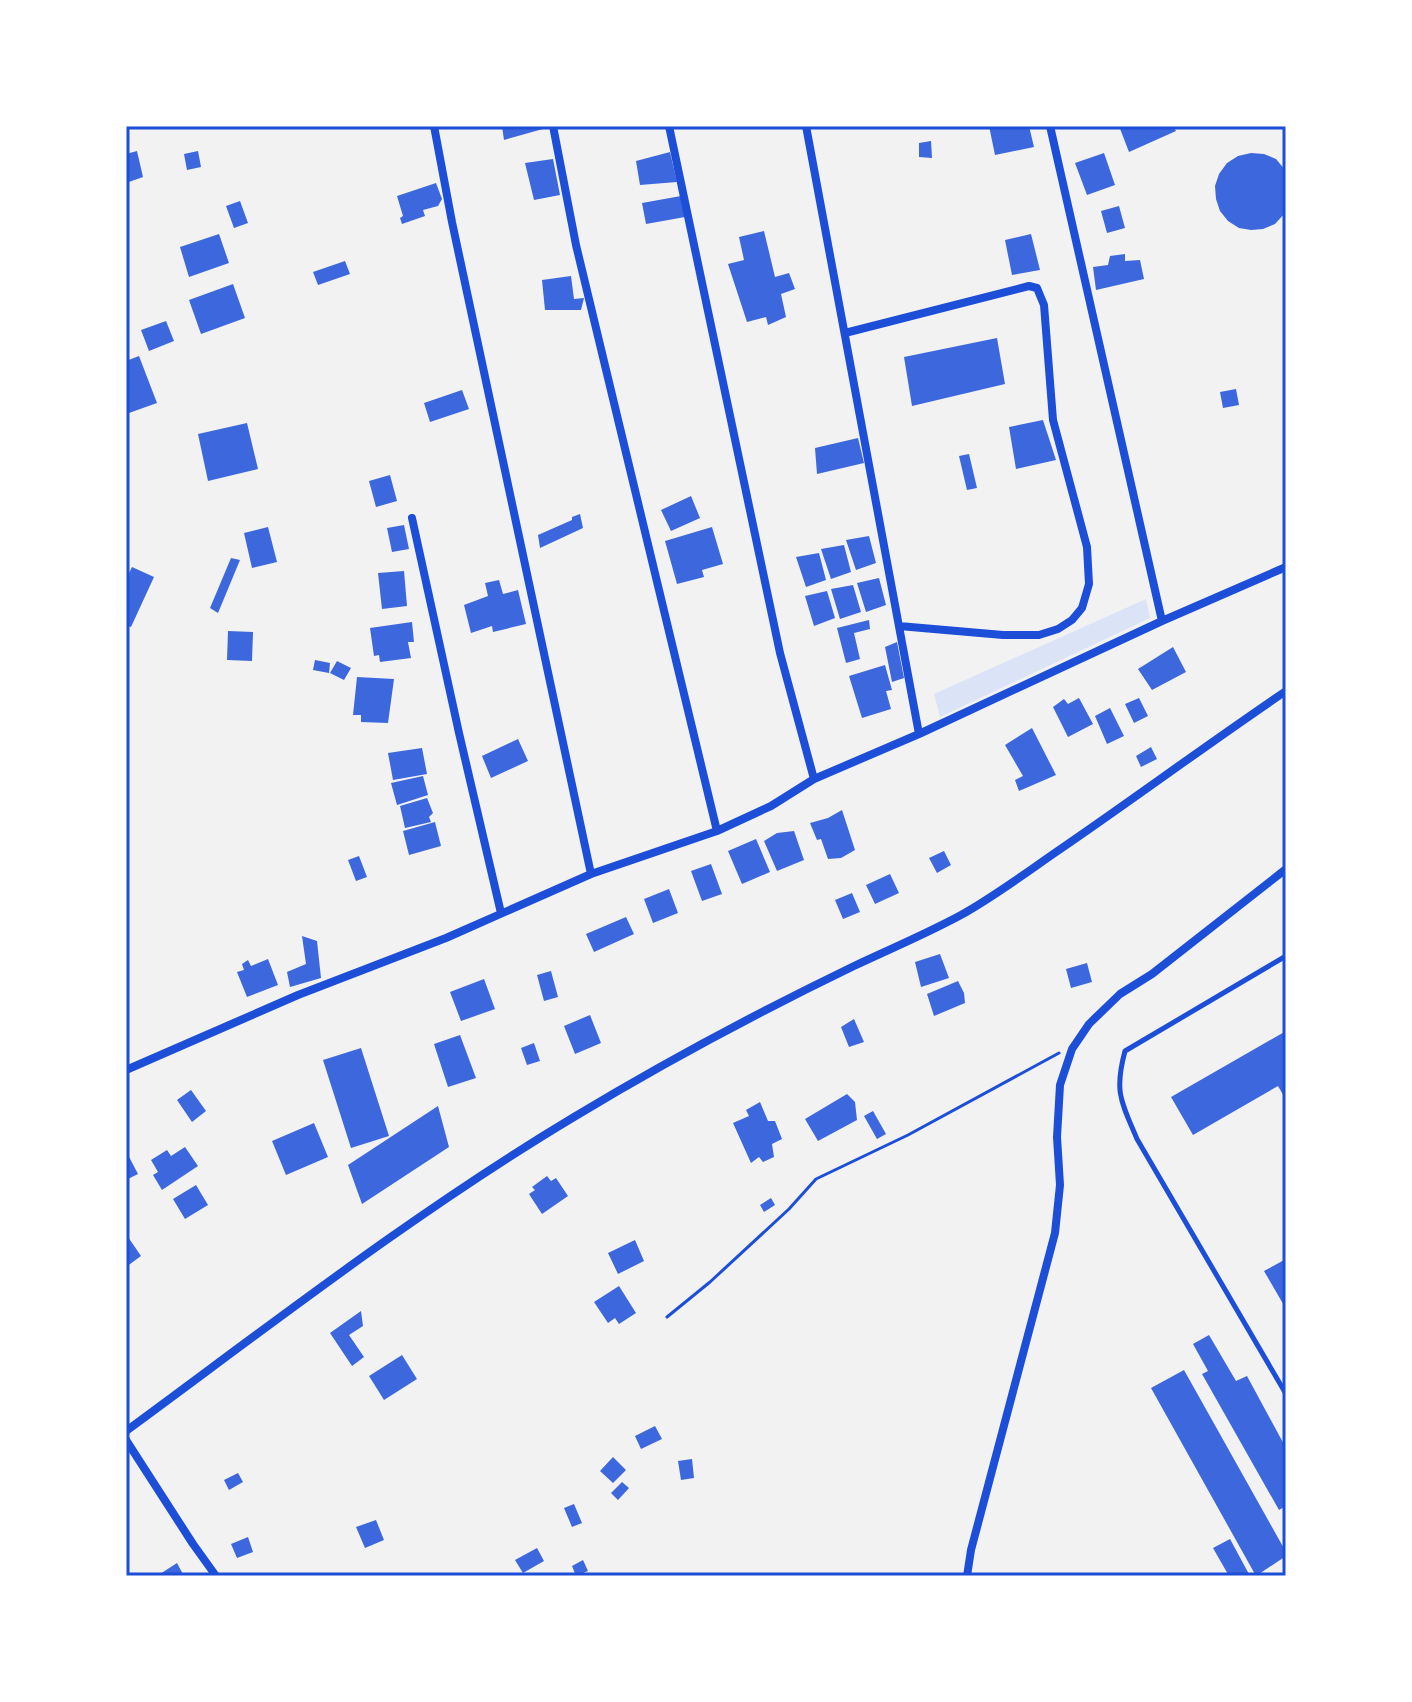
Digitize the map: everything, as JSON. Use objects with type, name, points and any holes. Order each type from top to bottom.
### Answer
[{"type":"street","points":[[434,126],[591,874]]},
{"type":"street","points":[[553,126],[576,245],[717,831]]},
{"type":"street","points":[[669,126],[780,653],[814,779]]},
{"type":"street","points":[[806,126],[919,734]]},
{"type":"street","points":[[1050,126],[1162,621]]},
{"type":"street","points":[[845,333],[1029,286],[1037,288],[1044,305],[1053,420],[1087,547],[1089,584],[1082,608],[1072,620],[1058,629],[1039,635],[899,626]]},
{"type":"street","points":[[412,518],[501,913]]},
{"type":"street","points":[[128,1069],[298,995],[446,938],[591,874],[717,831],[771,806],[814,779],[1286,567]]},
{"type":"street","points":[[126,1431],[293,1306],[503,1161],[670,1061],[843,971],[961,915],[1126,805],[1286,691]]},
{"type":"street","points":[[967,1576],[977,1524],[1055,1233],[1060,1185],[1057,1137],[1060,1085],[1072,1049],[1089,1024],[1120,994],[1152,974],[1286,869]]},
{"type":"street","points":[[126,1440],[216,1576]]},
{"type":"lane","points":[[1286,956],[1125,1051],[1118,1088],[1121,1103],[1137,1139],[1286,1394]]},
{"type":"path","points":[[667,1317],[789,1209],[816,1179],[908,1135],[1076,1043]]},
{"type":"shaded area","points":[[1146,599],[1150,618],[940,717],[934,694]]},
{"type":"building","points":[[502,126],[550,126],[550,127],[504,140]]},
{"type":"building","points":[[989,126],[1029,126],[1034,147],[995,155]]},
{"type":"building","points":[[1119,126],[1173,126],[1176,131],[1129,152]]},
{"type":"building","points":[[931,141],[932,158],[919,157],[919,143]]},
{"type":"building","points":[[137,151],[143,177],[126,183],[126,154]]},
{"type":"building","points":[[198,151],[201,167],[187,170],[184,154]]},
{"type":"building","points":[[670,152],[677,182],[640,185],[636,161]]},
{"type":"building","points":[[1104,153],[1115,185],[1087,195],[1075,163]]},
{"type":"building","points":[[1251,153],[1276,159],[1286,171],[1286,212],[1275,224],[1251,230],[1239,228],[1228,221],[1220,211],[1215,186],[1227,163]]},
{"type":"building","points":[[553,159],[560,195],[534,200],[525,163]]},
{"type":"building","points":[[436,183],[442,199],[438,206],[423,210],[425,216],[402,224],[397,196]]},
{"type":"building","points":[[681,196],[685,217],[646,224],[642,203]]},
{"type":"building","points":[[240,201],[248,223],[234,228],[226,206]]},
{"type":"building","points":[[1119,206],[1125,228],[1107,233],[1101,211]]},
{"type":"building","points":[[764,231],[775,277],[789,273],[795,289],[781,294],[786,317],[768,325],[766,317],[747,322],[728,264],[744,260],[739,237]]},
{"type":"building","points":[[219,234],[229,263],[189,277],[180,247]]},
{"type":"building","points":[[1031,234],[1040,270],[1012,275],[1005,240]]},
{"type":"building","points":[[1125,254],[1125,261],[1140,260],[1144,279],[1096,290],[1093,267],[1108,265],[1110,256]]},
{"type":"building","points":[[345,261],[350,274],[318,285],[313,272]]},
{"type":"building","points":[[571,276],[574,299],[584,298],[581,310],[545,310],[542,280]]},
{"type":"building","points":[[233,284],[245,318],[201,334],[189,300]]},
{"type":"building","points":[[166,321],[174,341],[149,351],[141,330]]},
{"type":"building","points":[[997,338],[1005,384],[912,406],[904,357]]},
{"type":"building","points":[[139,356],[157,403],[129,413],[126,404],[126,361]]},
{"type":"building","points":[[1236,389],[1239,405],[1223,408],[1220,392]]},
{"type":"building","points":[[462,390],[469,409],[430,422],[424,403]]},
{"type":"building","points":[[1043,420],[1056,460],[1016,469],[1009,427]]},
{"type":"building","points":[[247,423],[258,469],[208,481],[198,434]]},
{"type":"building","points":[[858,438],[864,463],[817,474],[815,448]]},
{"type":"building","points":[[969,454],[977,488],[967,490],[959,456]]},
{"type":"building","points":[[390,475],[397,501],[376,507],[369,481]]},
{"type":"building","points":[[691,496],[700,518],[671,531],[661,510]]},
{"type":"building","points":[[580,514],[583,528],[540,548],[538,535]]},
{"type":"building","points":[[404,525],[409,549],[392,552],[387,528]]},
{"type":"building","points":[[268,527],[277,562],[252,568],[244,533]]},
{"type":"building","points":[[712,527],[723,564],[702,570],[704,577],[677,584],[665,541]]},
{"type":"building","points":[[869,536],[876,563],[856,570],[846,540]]},
{"type":"building","points":[[844,545],[851,572],[831,579],[821,549]]},
{"type":"building","points":[[819,553],[826,580],[806,587],[796,557]]},
{"type":"building","points":[[231,558],[240,560],[218,613],[210,608]]},
{"type":"building","points":[[132,567],[154,577],[131,627],[126,625],[126,579]]},
{"type":"building","points":[[404,571],[407,606],[382,609],[378,573]]},
{"type":"building","points":[[879,578],[886,605],[866,612],[857,583]]},
{"type":"building","points":[[499,580],[503,594],[518,590],[526,624],[493,632],[492,626],[471,633],[464,605],[488,596],[485,583]]},
{"type":"building","points":[[853,585],[861,612],[840,619],[831,589]]},
{"type":"building","points":[[827,591],[835,618],[814,626],[805,596]]},
{"type":"building","points":[[869,620],[870,629],[854,633],[860,659],[846,663],[837,628]]},
{"type":"building","points":[[412,622],[414,642],[408,642],[411,658],[380,662],[379,655],[374,656],[370,628]]},
{"type":"building","points":[[228,631],[253,632],[252,661],[227,660]]},
{"type":"building","points":[[897,642],[904,678],[892,682],[885,647]]},
{"type":"building","points":[[1173,647],[1186,672],[1152,690],[1138,669]]},
{"type":"building","points":[[315,660],[330,663],[329,673],[313,670]]},
{"type":"building","points":[[337,661],[351,668],[344,680],[330,673]]},
{"type":"building","points":[[885,665],[892,690],[886,691],[891,709],[862,718],[849,676]]},
{"type":"building","points":[[357,677],[394,679],[388,723],[361,722],[361,715],[353,715]]},
{"type":"building","points":[[1079,698],[1093,724],[1068,737],[1053,707],[1064,699],[1068,704]]},
{"type":"building","points":[[1139,698],[1148,716],[1134,723],[1125,704]]},
{"type":"building","points":[[1110,708],[1124,736],[1107,744],[1095,716]]},
{"type":"building","points":[[1032,728],[1056,775],[1019,791],[1015,780],[1023,776],[1005,745]]},
{"type":"building","points":[[518,739],[528,761],[491,778],[482,756]]},
{"type":"building","points":[[1151,747],[1157,759],[1141,767],[1136,756]]},
{"type":"building","points":[[422,748],[427,774],[393,780],[388,753]]},
{"type":"building","points":[[423,776],[428,795],[397,805],[391,783]]},
{"type":"building","points":[[427,798],[433,813],[429,817],[431,822],[405,828],[400,806]]},
{"type":"building","points":[[842,810],[855,850],[841,858],[828,859],[821,839],[817,840],[810,823]]},
{"type":"building","points":[[435,822],[441,846],[409,855],[403,831]]},
{"type":"building","points":[[794,831],[804,860],[777,871],[764,841],[777,833]]},
{"type":"building","points":[[756,839],[770,872],[742,884],[728,851]]},
{"type":"building","points":[[944,851],[951,865],[937,873],[929,858]]},
{"type":"building","points":[[359,856],[367,877],[356,881],[348,860]]},
{"type":"building","points":[[711,864],[722,894],[702,901],[691,871]]},
{"type":"building","points":[[890,874],[899,893],[875,904],[866,885]]},
{"type":"building","points":[[669,889],[678,913],[653,923],[644,899]]},
{"type":"building","points":[[852,893],[860,912],[843,919],[835,900]]},
{"type":"building","points":[[626,917],[634,934],[594,952],[586,934]]},
{"type":"building","points":[[302,936],[317,941],[321,978],[290,987],[287,972],[306,964]]},
{"type":"building","points":[[940,954],[949,978],[921,987],[915,962]]},
{"type":"building","points":[[268,959],[278,985],[247,997],[237,972],[244,970],[242,964],[248,960],[251,966]]},
{"type":"building","points":[[1087,963],[1092,982],[1071,988],[1066,969]]},
{"type":"building","points":[[551,971],[558,997],[544,1001],[537,975]]},
{"type":"building","points":[[484,979],[495,1009],[461,1021],[450,992]]},
{"type":"building","points":[[958,981],[965,1003],[934,1016],[927,994]]},
{"type":"building","points":[[590,1015],[601,1043],[575,1054],[564,1026]]},
{"type":"building","points":[[854,1019],[864,1042],[849,1047],[841,1027]]},
{"type":"building","points":[[1286,1031],[1286,1100],[1278,1086],[1193,1135],[1171,1097]]},
{"type":"building","points":[[460,1035],[476,1078],[448,1087],[434,1044]]},
{"type":"building","points":[[534,1043],[540,1061],[527,1065],[521,1048]]},
{"type":"building","points":[[361,1048],[389,1136],[351,1148],[323,1060]]},
{"type":"building","points":[[191,1090],[206,1111],[192,1122],[177,1100]]},
{"type":"building","points":[[847,1094],[855,1102],[857,1120],[818,1141],[805,1119]]},
{"type":"building","points":[[760,1102],[768,1121],[775,1121],[782,1139],[772,1144],[774,1157],[763,1162],[759,1157],[751,1163],[733,1123],[749,1116],[746,1110]]},
{"type":"building","points":[[438,1106],[449,1147],[362,1204],[348,1165]]},
{"type":"building","points":[[873,1111],[886,1134],[877,1139],[864,1116]]},
{"type":"building","points":[[314,1123],[328,1157],[286,1175],[272,1141]]},
{"type":"building","points":[[185,1147],[198,1166],[162,1190],[153,1175],[158,1172],[151,1160],[167,1150],[171,1156]]},
{"type":"building","points":[[126,1151],[138,1174],[126,1180]]},
{"type":"building","points":[[547,1176],[551,1181],[556,1178],[568,1196],[542,1214],[529,1194],[535,1190],[532,1187]]},
{"type":"building","points":[[196,1185],[208,1205],[185,1219],[173,1199]]},
{"type":"building","points":[[771,1198],[775,1205],[764,1212],[760,1205]]},
{"type":"building","points":[[126,1234],[141,1256],[126,1267]]},
{"type":"building","points":[[635,1240],[644,1261],[618,1274],[608,1253]]},
{"type":"building","points":[[1286,1259],[1286,1309],[1264,1271]]},
{"type":"building","points":[[619,1286],[636,1313],[619,1324],[615,1318],[608,1323],[594,1302]]},
{"type":"building","points":[[361,1311],[363,1326],[349,1335],[364,1357],[352,1366],[330,1333]]},
{"type":"building","points":[[1209,1335],[1236,1381],[1247,1376],[1286,1448],[1286,1506],[1279,1510],[1202,1374],[1208,1371],[1193,1344]]},
{"type":"building","points":[[402,1355],[417,1379],[384,1400],[369,1376]]},
{"type":"building","points":[[1184,1370],[1286,1552],[1286,1556],[1256,1576],[1151,1388]]},
{"type":"building","points":[[655,1426],[662,1439],[641,1449],[635,1436]]},
{"type":"building","points":[[613,1457],[626,1470],[613,1483],[600,1471]]},
{"type":"building","points":[[692,1459],[694,1478],[681,1480],[678,1461]]},
{"type":"building","points":[[238,1473],[243,1482],[229,1490],[224,1480]]},
{"type":"building","points":[[622,1482],[629,1488],[618,1500],[611,1493]]},
{"type":"building","points":[[574,1504],[582,1523],[572,1527],[564,1508]]},
{"type":"building","points":[[376,1520],[384,1540],[365,1548],[356,1527]]},
{"type":"building","points":[[248,1537],[253,1552],[237,1558],[231,1544]]},
{"type":"building","points":[[1230,1539],[1250,1576],[1229,1576],[1213,1548]]},
{"type":"building","points":[[537,1548],[544,1561],[523,1573],[515,1560]]},
{"type":"building","points":[[583,1560],[588,1571],[576,1576],[572,1566]]},
{"type":"building","points":[[177,1563],[184,1576],[160,1574]]}]
